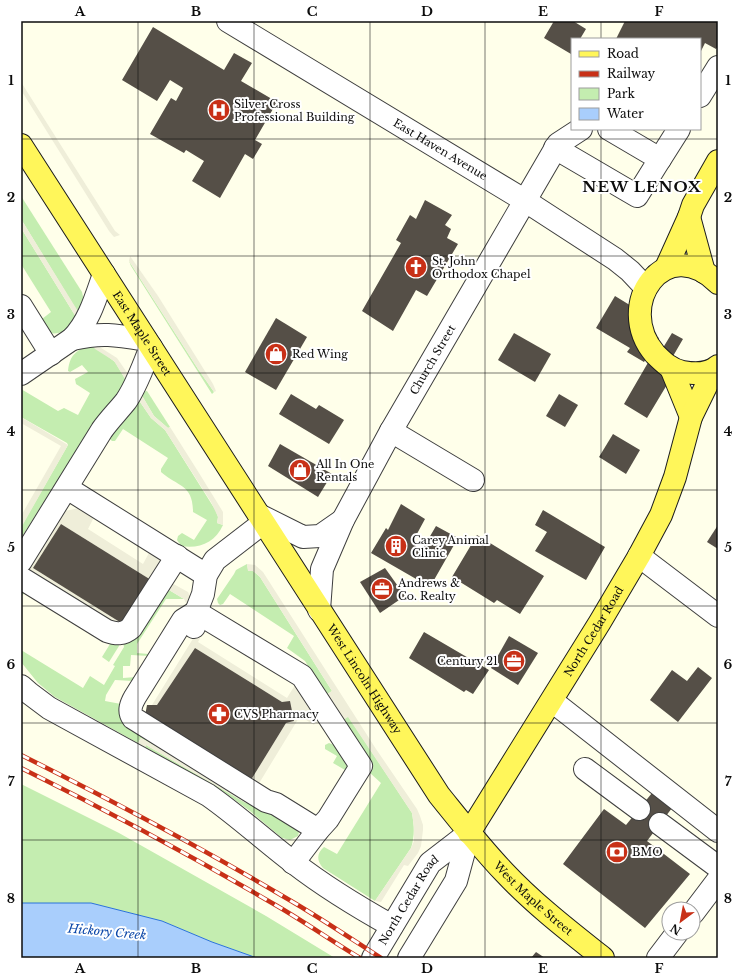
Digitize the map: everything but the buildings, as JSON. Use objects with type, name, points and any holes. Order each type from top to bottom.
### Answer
[{"type":"main road","name":"East Maple Street","points":[[21,145],[261,519]]},
{"type":"main road","points":[[666,268],[698,195],[718,161]]},
{"type":"main road","points":[[689,217],[711,278]]},
{"type":"main road","points":[[711,278],[690,265],[676,265],[666,268],[657,275],[646,288],[640,305],[639,317],[642,330],[647,341],[654,352],[671,368],[681,372],[694,374],[705,373],[716,368]]},
{"type":"main road","points":[[671,368],[691,417]]},
{"type":"main road","name":"North Cedar Road","points":[[469,833],[552,701],[639,556],[661,515],[684,446],[691,417],[716,368]]},
{"type":"main road","name":"West Lincoln Highway","points":[[261,519],[439,795],[469,833]]},
{"type":"main road","name":"West Maple Street","points":[[469,833],[504,873],[541,907],[603,958]]},
{"type":"street","name":"East Haven Avenue","points":[[228,21],[524,200],[615,259],[630,271],[646,288]]},
{"type":"street","points":[[701,94],[718,67]]},
{"type":"street","points":[[579,130],[558,144],[555,148],[637,196],[678,130]]},
{"type":"street","points":[[611,130],[660,159]]},
{"type":"street","name":"Church Street","points":[[319,610],[322,569],[343,520],[391,431],[555,148]]},
{"type":"street","points":[[21,374],[72,339],[84,326],[104,274]]},
{"type":"street","points":[[21,306],[51,354]]},
{"type":"street","points":[[21,561],[107,422],[121,407],[134,388],[148,344],[115,334],[101,334],[72,339]]},
{"type":"street","points":[[391,431],[473,480]]},
{"type":"street","points":[[67,488],[206,575]]},
{"type":"street","points":[[318,830],[276,804],[266,801],[133,718],[130,709],[135,697],[183,620],[196,612],[203,594],[206,575],[215,560],[261,519],[303,538],[320,536],[343,520]]},
{"type":"street","points":[[21,578],[106,632],[122,634],[131,628],[177,556]]},
{"type":"street","points":[[639,556],[718,616]]},
{"type":"street","points":[[196,612],[302,676],[360,766],[328,819],[293,863]]},
{"type":"street","points":[[21,686],[49,708],[208,794],[233,812],[293,863],[323,885],[392,926]]},
{"type":"street","points":[[552,701],[718,831]]},
{"type":"street","points":[[585,769],[639,809]]},
{"type":"street","points":[[660,824],[718,867]]},
{"type":"street","name":"North Cedar Road","points":[[373,958],[430,863],[469,833]]},
{"type":"street","name":"North Cedar Road","points":[[409,958],[456,882],[469,833]]},
{"type":"street","points":[[701,902],[718,880]]},
{"type":"street","points":[[658,958],[671,941]]},
{"type":"green space","points":[[21,196],[82,292],[84,301],[79,314],[21,219]]},
{"type":"green space","points":[[21,228],[76,317],[70,327],[64,331],[58,333],[47,332],[42,319],[51,312],[21,264]]},
{"type":"green space","points":[[129,261],[214,392],[212,394],[131,266]]},
{"type":"green space","points":[[90,343],[115,362],[127,382],[122,391],[97,418],[21,538],[21,527],[68,445],[67,443],[21,417],[21,389],[58,411],[64,408],[78,415],[90,393],[76,384],[75,379],[88,372],[82,365],[70,372],[68,371],[69,365],[72,357]]},
{"type":"green space","points":[[147,391],[170,427],[168,428],[154,416],[141,394],[142,392]]},
{"type":"green space","points":[[138,399],[151,418],[165,430],[216,511],[218,517],[217,523],[223,525],[216,536],[206,543],[194,547],[188,547],[181,546],[177,540],[178,536],[182,533],[194,540],[207,520],[193,512],[190,496],[187,491],[161,472],[161,469],[168,458],[123,429],[115,441],[112,441],[109,438]]},
{"type":"green space","points":[[247,564],[248,570],[253,571],[260,577],[332,691],[326,695],[305,661],[287,648],[294,636],[230,594],[223,604],[220,605],[218,603],[217,599],[236,570]]},
{"type":"green space","points":[[164,587],[184,599],[166,599],[137,644],[137,653],[149,654],[150,656],[131,655],[130,666],[123,666],[123,678],[136,677],[133,681],[115,680],[106,695],[105,701],[121,704],[198,770],[141,738],[138,743],[55,697],[38,683],[21,662],[21,650],[83,688],[90,676],[104,685],[115,666],[113,665],[124,647],[123,642]]},
{"type":"green space","points":[[21,588],[118,642],[119,646],[109,662],[102,657],[110,644],[26,591],[21,597]]},
{"type":"green space","points":[[348,716],[412,813],[413,817],[414,834],[411,848],[375,901],[323,868],[318,859],[320,852],[324,847],[337,854],[381,783],[369,772],[372,768],[372,764],[343,720]]},
{"type":"green space","points":[[329,743],[334,745],[347,765],[345,770],[333,763],[337,756],[325,749],[325,745]]},
{"type":"green space","points":[[146,745],[246,803],[248,800],[283,822],[286,822],[298,829],[298,836],[290,840],[282,838],[228,795],[145,747]]},
{"type":"green space","points":[[21,784],[119,833],[266,916],[335,958],[257,958],[212,942],[162,921],[91,903],[21,903]]},
{"type":"shaded area","points":[[21,82],[115,231],[120,235],[114,237],[109,231],[21,90]]},
{"type":"shaded area","points":[[21,219],[79,313],[76,317],[21,228]]},
{"type":"shaded area","points":[[130,256],[158,296],[216,391],[214,392],[198,369],[129,261]]},
{"type":"shaded area","points":[[90,343],[98,346],[117,358],[128,374],[127,382],[114,361],[95,349]]},
{"type":"shaded area","points":[[141,394],[154,416],[168,428],[170,427],[199,473],[223,512],[223,525],[217,523],[218,517],[211,502],[165,430],[151,418],[138,399]]},
{"type":"shaded area","points":[[21,417],[68,445],[21,528],[21,516],[61,446],[21,423]]},
{"type":"shaded area","points":[[79,508],[94,517],[88,529],[143,564],[149,553],[152,552],[163,561],[154,582],[61,524],[33,568],[121,622],[114,623],[31,571],[29,572],[29,568],[59,516],[65,511]]},
{"type":"shaded area","points":[[247,564],[255,565],[263,572],[376,749],[417,809],[420,816],[423,830],[421,846],[418,853],[408,866],[404,865],[381,902],[375,901],[411,848],[414,841],[412,813],[348,717],[343,720],[326,695],[332,691],[260,577],[253,571],[248,571]]},
{"type":"shaded area","points":[[168,581],[188,592],[205,629],[198,642],[287,698],[295,685],[316,717],[314,725],[300,716],[258,785],[251,780],[286,723],[294,721],[282,702],[195,648],[157,705],[152,705],[199,629],[184,599],[164,587]]},
{"type":"shaded area","points":[[141,738],[248,800],[246,803],[146,745],[145,747],[138,743]]},
{"type":"water","name":"Hickory Creek","points":[[21,903],[91,903],[162,921],[212,942],[257,958],[21,958]]},
{"type":"railway","points":[[21,755],[221,860],[310,913],[381,958]]},
{"type":"railway","points":[[21,768],[179,850],[283,910],[360,958]]},
{"type":"place","name":"Silver Cross Professional Building","points":[[219,110]]},
{"type":"place","name":"St. John Orthodox Chapel","points":[[416,267]]},
{"type":"place","name":"Red Wing","points":[[276,354]]},
{"type":"place","name":"All In One Rentals","points":[[300,470]]},
{"type":"place","name":"Carey Animal Clinic","points":[[396,546]]},
{"type":"place","name":"Andrews & Co. Realty","points":[[382,589]]},
{"type":"place","name":"Century 21","points":[[514,661]]},
{"type":"place","name":"CVS Pharmacy","points":[[219,714]]},
{"type":"place","name":"BMO","points":[[617,852]]},
{"type":"district","name":"NEW LENOX","points":[[642,187]]}]
